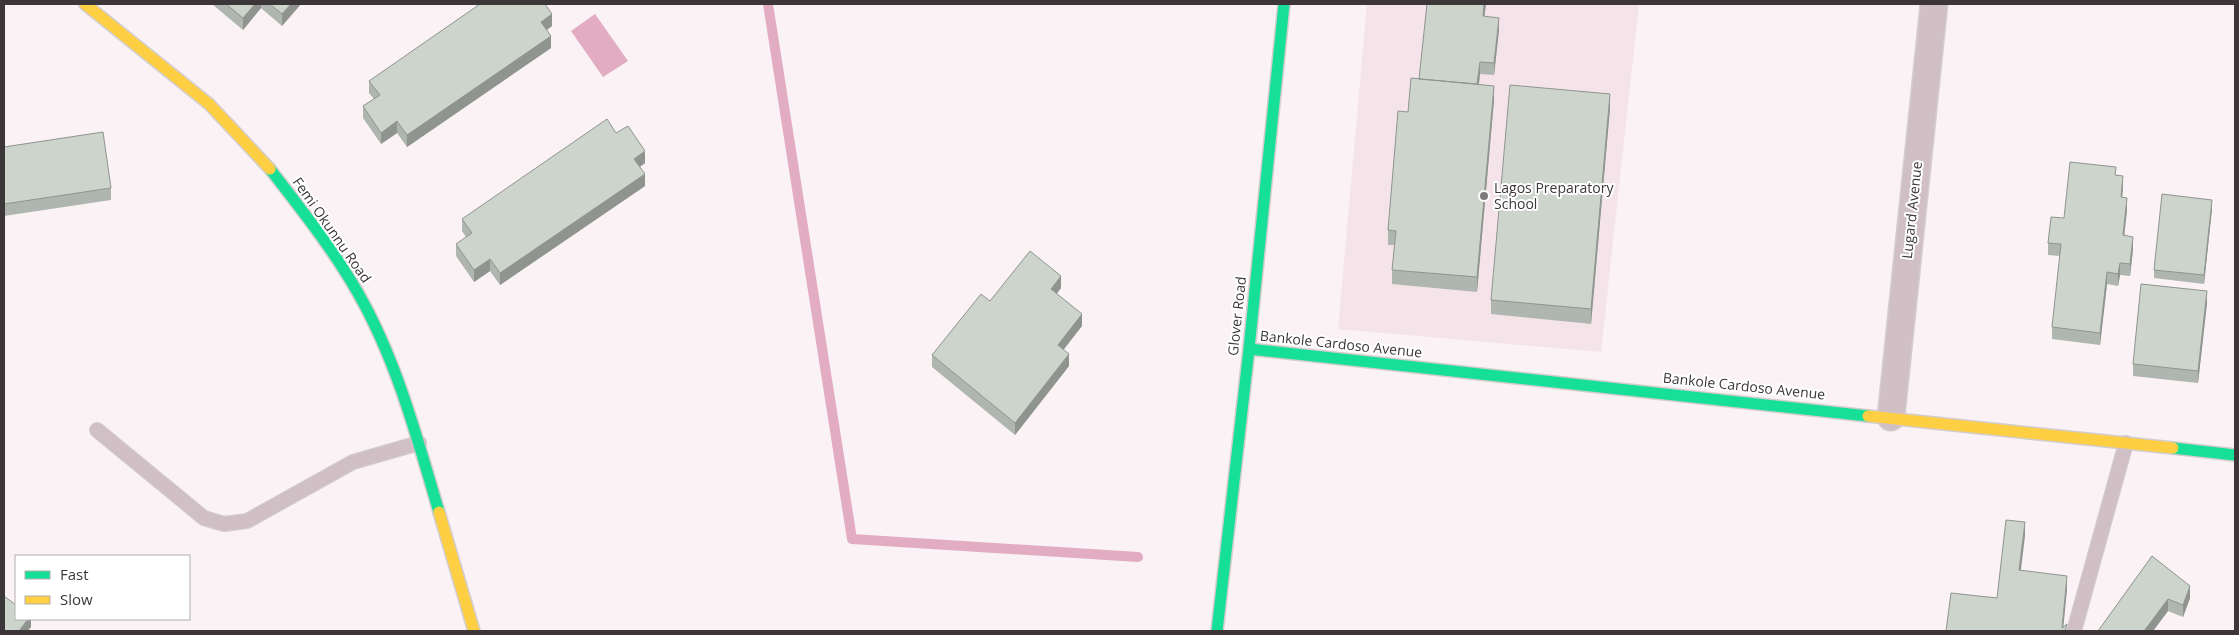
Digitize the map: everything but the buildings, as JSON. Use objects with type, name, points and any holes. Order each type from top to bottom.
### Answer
[{"type":"street","name":"Femi Okunnu Road","points":[[84,4],[210,104],[268,166],[320,234],[358,293],[389,356],[419,443],[474,631]]},
{"type":"street","name":"Glover Road","points":[[1217,631],[1249,349],[1284,4]]},
{"type":"street","name":"Lugard Avenue","points":[[1890,417],[1934,4]]},
{"type":"street","name":"Bankole Cardoso Avenue","points":[[1249,349],[2235,455]]},
{"type":"lane","points":[[97,430],[204,518],[224,524],[247,522],[353,462],[419,443]]},
{"type":"lane","points":[[2074,631],[2126,443]]},
{"type":"shaded area","name":"Lagos Preparatory School","points":[[1367,4],[1639,4],[1601,352],[1338,329]]},
{"type":"shaded area","points":[[595,14],[628,61],[603,77],[571,31]]},
{"type":"waterway","points":[[768,4],[852,539],[1138,557]]},
{"type":"traffic: fast","points":[[1217,631],[1249,349],[1284,4]]},
{"type":"traffic: fast","points":[[270,169],[338,261],[372,319],[405,400],[439,512]]},
{"type":"traffic: fast","points":[[1249,349],[1868,416]]},
{"type":"traffic: fast","points":[[2173,448],[2235,455]]},
{"type":"traffic: slow","points":[[85,4],[209,104],[270,169]]},
{"type":"traffic: slow","points":[[1868,416],[2173,448]]},
{"type":"traffic: slow","points":[[439,512],[474,631]]},
{"type":"place","name":"Lagos Preparatory School","points":[[1484,196]]}]
